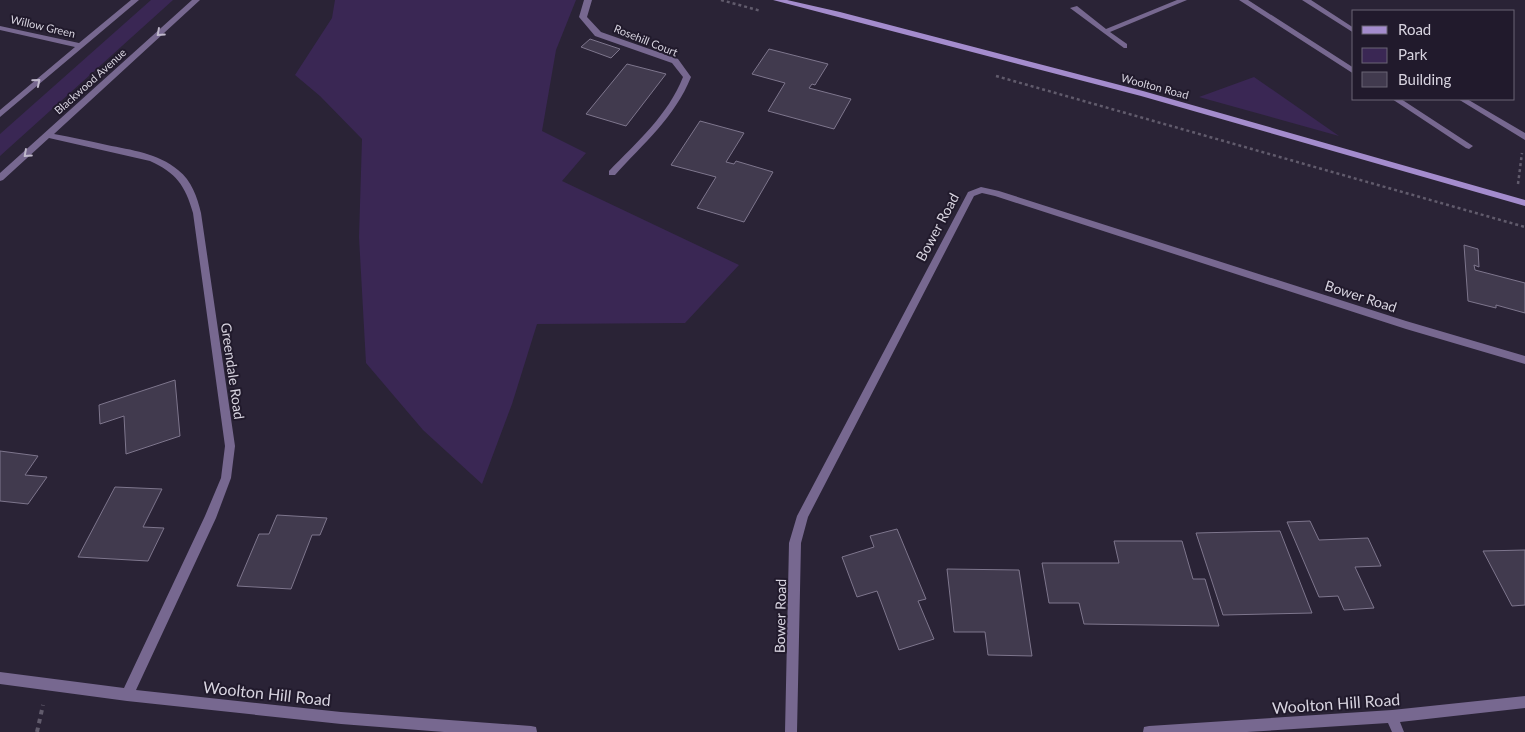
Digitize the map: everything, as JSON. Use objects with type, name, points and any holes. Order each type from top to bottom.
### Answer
[{"type":"street","points":[[0,114],[135,0]]},
{"type":"street","name":"Blackwood Avenue","points":[[0,178],[196,0]]},
{"type":"street","name":"Rosehill Court","points":[[588,0],[583,16],[598,34],[675,61],[687,77],[682,92],[674,105],[612,173]]},
{"type":"street","name":"Woolton Road","points":[[777,0],[840,14],[1143,94],[1525,203]]},
{"type":"street","points":[[1106,31],[1183,0]]},
{"type":"street","points":[[1243,0],[1352,71]]},
{"type":"street","points":[[1308,0],[1352,30]]},
{"type":"street","points":[[1074,8],[1124,46]]},
{"type":"street","name":"Willow Green","points":[[0,28],[81,46]]},
{"type":"street","points":[[1398,100],[1470,146]]},
{"type":"street","points":[[1464,100],[1524,136]]},
{"type":"street","name":"Greendale Road","points":[[47,135],[139,154],[164,164],[188,185],[197,213],[230,446],[226,478],[210,518],[127,695]]},
{"type":"street","name":"Bower Road","points":[[791,732],[795,543],[803,516],[971,194],[981,190],[996,193],[1406,325],[1525,360]]},
{"type":"street","name":"Woolton Hill Road","points":[[0,678],[127,695],[342,718],[532,732]]},
{"type":"street","name":"Woolton Hill Road","points":[[1149,732],[1392,716],[1525,702]]},
{"type":"street","points":[[1392,716],[1398,732]]},
{"type":"path","points":[[721,0],[767,13]]},
{"type":"path","points":[[987,74],[1525,226]]},
{"type":"path","points":[[1516,200],[1524,136]]},
{"type":"path","points":[[37,732],[47,685]]},
{"type":"green space","points":[[151,0],[173,0],[0,156],[0,134]]},
{"type":"green space","points":[[335,0],[576,0],[556,50],[542,131],[586,153],[562,181],[739,265],[685,323],[537,324],[512,404],[482,484],[423,430],[366,363],[359,237],[362,139],[320,96],[295,75],[332,18]]},
{"type":"green space","points":[[1254,77],[1339,136],[1199,97]]},
{"type":"building","points":[[590,39],[620,49],[611,58],[581,47]]},
{"type":"building","points":[[769,49],[828,64],[815,85],[812,84],[809,88],[851,99],[834,129],[768,111],[785,83],[752,74]]},
{"type":"building","points":[[627,64],[666,74],[626,126],[586,114]]},
{"type":"building","points":[[700,121],[744,133],[726,162],[734,164],[736,161],[773,172],[744,222],[697,208],[716,177],[671,165]]},
{"type":"building","points":[[1464,245],[1478,249],[1479,267],[1474,265],[1475,270],[1525,283],[1525,313],[1496,305],[1496,308],[1468,301]]},
{"type":"building","points":[[175,380],[180,436],[126,454],[124,416],[100,424],[99,405]]},
{"type":"building","points":[[0,451],[38,456],[25,475],[47,477],[28,504],[0,501]]},
{"type":"building","points":[[115,487],[162,489],[143,527],[164,528],[148,561],[78,557]]},
{"type":"building","points":[[277,515],[327,518],[320,535],[312,535],[291,589],[237,586],[259,534],[269,534]]},
{"type":"building","points":[[1310,521],[1319,540],[1368,538],[1381,566],[1355,567],[1374,608],[1344,610],[1338,596],[1319,597],[1287,522]]},
{"type":"building","points":[[897,529],[926,599],[918,601],[934,639],[899,650],[877,591],[857,597],[842,557],[874,547],[870,536]]},
{"type":"building","points":[[1280,531],[1312,613],[1223,615],[1196,533]]},
{"type":"building","points":[[1114,541],[1182,541],[1193,579],[1205,579],[1219,626],[1084,624],[1079,603],[1049,603],[1042,563],[1119,563]]},
{"type":"building","points":[[1525,550],[1525,605],[1512,606],[1483,551]]},
{"type":"building","points":[[947,569],[1019,570],[1032,656],[988,655],[985,632],[954,632]]}]
